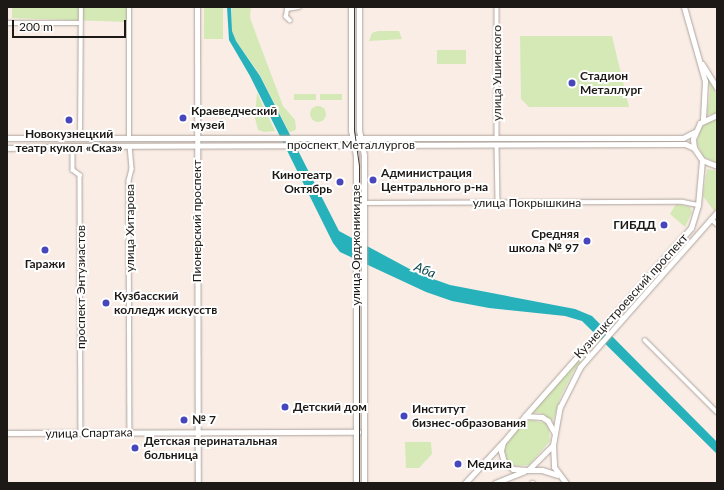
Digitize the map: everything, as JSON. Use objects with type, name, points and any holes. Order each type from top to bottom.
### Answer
[{"type":"main road","name":"Пионерский проспект","points":[[197,7],[198,483]]},
{"type":"main road","name":"улица Орджоникидзе","points":[[351,7],[353,138],[355,145],[356,203],[356,483]]},
{"type":"main road","name":"улица Орджоникидзе","points":[[359,7],[361,138],[364,203],[364,483]]},
{"type":"main road","points":[[684,7],[701,61],[706,90],[703,120],[694,132],[694,148],[702,160],[717,166]]},
{"type":"main road","points":[[701,61],[716,83],[717,88]]},
{"type":"main road","points":[[703,120],[717,115]]},
{"type":"main road","name":"проспект Металлургов","points":[[7,148],[130,146],[275,139],[683,138],[694,132]]},
{"type":"main road","name":"проспект Металлургов","points":[[7,138],[129,138],[275,145],[685,144],[694,148]]},
{"type":"main road","name":"Кузнецкстроевский проспект","points":[[525,416],[609,319],[692,228],[698,205],[702,160]]},
{"type":"main road","name":"Кузнецкстроевский проспект","points":[[554,432],[560,407],[570,384],[594,350],[617,326],[717,212]]},
{"type":"main road","points":[[465,483],[525,416],[542,417],[548,421],[554,432],[552,460],[557,475]]},
{"type":"main road","name":"улица Спартака","points":[[7,433],[363,433]]},
{"type":"main road","points":[[503,442],[501,452],[504,462],[513,469],[526,471],[542,470],[557,475],[566,483]]},
{"type":"main road","points":[[495,483],[504,481],[526,471],[552,445]]},
{"type":"street","points":[[80,138],[81,7]]},
{"type":"street","points":[[129,7],[129,138]]},
{"type":"street","points":[[290,21],[286,17],[287,9],[300,7]]},
{"type":"street","name":"улица Ушинского","points":[[497,7],[497,138]]},
{"type":"street","points":[[7,23],[80,23]]},
{"type":"street","points":[[497,145],[498,203]]},
{"type":"street","name":"проспект Энтузиастов","points":[[73,146],[73,170],[80,175],[81,433]]},
{"type":"street","name":"улица Хитарова","points":[[130,146],[132,169],[129,181],[130,432]]},
{"type":"street","name":"улица Покрышкина","points":[[356,203],[683,202],[698,205]]},
{"type":"street","points":[[711,219],[717,224]]},
{"type":"street","points":[[645,340],[717,412]]},
{"type":"green space","points":[[12,7],[127,7],[127,22],[12,18]]},
{"type":"green space","points":[[204,7],[223,7],[223,39],[204,39]]},
{"type":"green space","points":[[232,7],[251,7],[250,18],[283,106],[295,120],[296,129],[294,131],[289,132],[260,75],[236,41],[232,31]]},
{"type":"green space","points":[[378,31],[399,31],[402,39],[369,41],[372,33]]},
{"type":"green space","name":"Стадион Металлург","points":[[520,36],[612,36],[629,107],[529,107],[521,99]]},
{"type":"green space","points":[[437,50],[466,50],[466,64],[437,64]]},
{"type":"green space","points":[[708,77],[717,96],[717,113],[707,115],[710,91]]},
{"type":"green space","points":[[257,93],[275,131],[264,132],[258,130],[255,118]]},
{"type":"green space","points":[[294,94],[316,94],[316,100],[294,100]]},
{"type":"green space","points":[[320,94],[342,94],[342,100],[320,100]]},
{"type":"green space","points":[[318,106],[324,108],[326,114],[324,120],[318,122],[312,120],[310,114],[312,108]]},
{"type":"green space","points":[[717,119],[717,162],[715,162],[703,156],[697,143],[701,128],[706,123]]},
{"type":"green space","points":[[707,169],[717,171],[717,208],[714,211],[703,196]]},
{"type":"green space","points":[[676,204],[690,207],[692,212],[685,227],[670,214]]},
{"type":"green space","points":[[584,352],[586,354],[573,372],[560,398],[553,421],[541,413],[532,412]]},
{"type":"green space","points":[[530,420],[545,423],[549,430],[550,441],[529,465],[516,466],[507,460],[504,447],[525,421]]},
{"type":"green space","points":[[405,442],[431,442],[432,454],[419,468],[406,468]]},
{"type":"water","name":"Аба","points":[[227,7],[231,7],[232,31],[236,41],[260,76],[339,231],[419,274],[450,285],[575,309],[592,316],[717,442],[717,454],[582,321],[565,316],[489,308],[452,301],[426,292],[340,252],[333,243],[250,76],[229,40]]},
{"type":"tram line","points":[[354,7],[354,130],[359,167],[359,483]]},
{"type":"place","name":"Стадион Металлург","points":[[572,83]]},
{"type":"place","name":"Краеведческий музей","points":[[183,118]]},
{"type":"place","name":"Новокузнецкий театр кукол «Сказ»","points":[[69,120]]},
{"type":"place","name":"Администрация Центрального р-на","points":[[373,180]]},
{"type":"place","name":"Кинотеатр Октябрь","points":[[340,182]]},
{"type":"place","name":"ГИБДД","points":[[664,225]]},
{"type":"place","name":"Средняя школа № 97","points":[[587,241]]},
{"type":"place","name":"Гаражи","points":[[45,250]]},
{"type":"place","name":"Кузбасский колледж искусств","points":[[106,303]]},
{"type":"place","name":"Детский дом","points":[[285,407]]},
{"type":"place","name":"Институт бизнес-образования","points":[[404,416]]},
{"type":"place","name":"№ 7","points":[[184,420]]},
{"type":"place","name":"Детская перинатальная больница","points":[[135,448]]},
{"type":"place","name":"Медика","points":[[458,464]]}]
